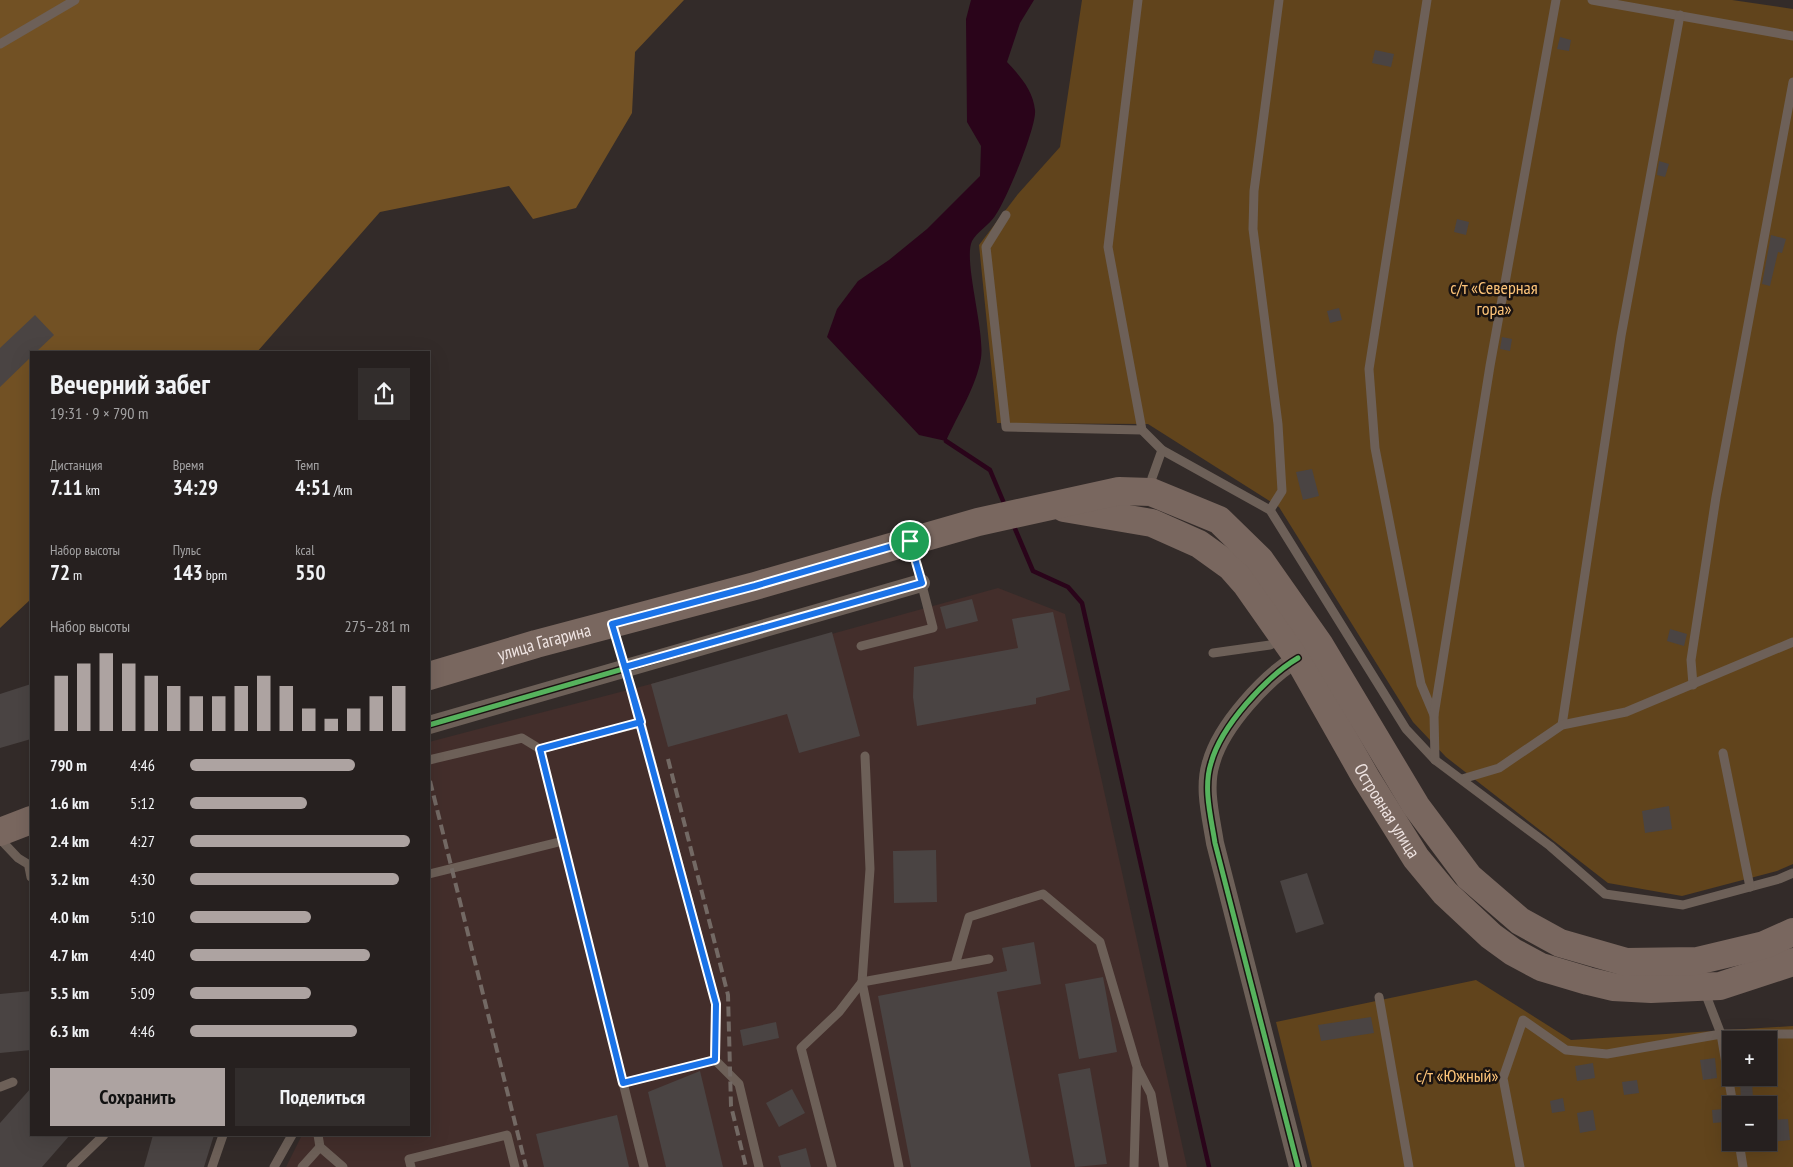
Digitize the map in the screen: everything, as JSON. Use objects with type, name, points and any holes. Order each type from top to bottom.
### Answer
[{"type":"main road","name":"Островная улица","points":[[1053,506],[1119,490],[1151,492],[1219,520],[1260,560],[1319,644],[1416,806],[1469,877],[1520,921],[1560,942],[1626,962],[1697,961],[1764,945],[1793,932]]},
{"type":"main road","name":"Островная улица","points":[[1053,506],[1152,523],[1199,544],[1231,567],[1246,584],[1290,648],[1366,778],[1416,858],[1445,893],[1491,936],[1513,952],[1541,967],[1588,981],[1613,987],[1651,989],[1720,986],[1793,962]]},
{"type":"main road","name":"улица Гагарина","points":[[430,676],[978,522],[1053,506]]},
{"type":"main road","points":[[0,832],[30,820]]},
{"type":"street","points":[[430,724],[922,583]]},
{"type":"street","points":[[1290,648],[1285,666],[1254,694],[1226,731],[1210,762],[1208,792],[1215,843],[1298,1167]]},
{"type":"lane","points":[[0,44],[75,0]]},
{"type":"lane","points":[[1138,0],[1108,248],[1142,430],[1162,450],[1270,510],[1406,729],[1435,760],[1550,846],[1605,894],[1683,905],[1793,873]]},
{"type":"lane","points":[[1270,510],[1282,491],[1278,424],[1253,229],[1254,191],[1279,0]]},
{"type":"lane","points":[[1427,0],[1369,369],[1375,448],[1421,684],[1434,715]]},
{"type":"lane","points":[[1435,760],[1434,715],[1490,366],[1556,0]]},
{"type":"lane","points":[[1592,0],[1793,36]]},
{"type":"lane","points":[[1562,726],[1621,336],[1680,15]]},
{"type":"lane","points":[[1692,685],[1691,660],[1716,497],[1793,82]]},
{"type":"lane","points":[[1006,215],[986,247],[1006,427],[1142,430]]},
{"type":"lane","points":[[1151,492],[1152,478],[1162,450]]},
{"type":"lane","points":[[861,646],[933,628],[910,541]]},
{"type":"lane","points":[[612,624],[641,722],[716,1004],[715,1060],[739,1084],[759,1167]]},
{"type":"lane","points":[[1462,779],[1499,768],[1562,726],[1626,712],[1793,642]]},
{"type":"lane","points":[[1213,653],[1270,645],[1290,648]]},
{"type":"lane","points":[[540,749],[641,722]]},
{"type":"lane","points":[[430,760],[522,738],[540,749],[644,1167]]},
{"type":"lane","points":[[1723,753],[1750,887]]},
{"type":"lane","points":[[866,756],[870,869],[862,982],[899,1167]]},
{"type":"lane","points":[[0,839],[30,866]]},
{"type":"lane","points":[[430,874],[563,842]]},
{"type":"lane","points":[[955,965],[969,917],[1043,894],[1100,942],[1137,1067],[1151,1094],[1164,1167]]},
{"type":"lane","points":[[832,1167],[801,1048],[839,1012],[862,982],[989,959]]},
{"type":"lane","points":[[1703,987],[1721,1034],[1731,1096]]},
{"type":"lane","points":[[1379,998],[1409,1167]]},
{"type":"lane","points":[[1520,1167],[1503,1078],[1523,1020],[1566,1050],[1607,1054],[1721,1034],[1793,1034]]},
{"type":"lane","points":[[623,1083],[715,1060]]},
{"type":"lane","points":[[1134,1167],[1137,1067]]},
{"type":"lane","points":[[0,1087],[13,1082]]},
{"type":"lane","points":[[411,1167],[409,1158],[507,1134],[515,1167]]},
{"type":"lane","points":[[71,1167],[103,1136]]},
{"type":"lane","points":[[212,1167],[223,1136]]},
{"type":"lane","points":[[274,1167],[291,1136]]},
{"type":"lane","points":[[318,1136],[320,1147],[342,1167]]},
{"type":"lane","points":[[302,1167],[320,1147]]},
{"type":"lane","points":[[1741,1151],[1744,1167]]},
{"type":"shaded area","points":[[0,0],[684,0],[635,52],[632,113],[576,208],[533,219],[509,186],[380,212],[258,351],[30,351],[30,600],[0,628]]},
{"type":"shaded area","points":[[971,0],[1034,0],[1020,23],[1007,62],[1029,90],[1035,110],[1026,147],[1000,208],[972,241],[970,263],[980,331],[981,358],[971,390],[946,441],[919,435],[827,337],[837,309],[858,281],[889,260],[927,229],[980,176],[981,146],[967,122],[966,19]]},
{"type":"shaded area","points":[[998,588],[1065,614],[1187,1167],[286,1167],[302,1136],[430,1136],[430,742],[651,684]]},
{"type":"green space","name":"с/т «Северная гора»","points":[[1082,0],[1732,0],[1793,9],[1793,864],[1777,871],[1682,896],[1608,883],[1446,757],[1413,722],[1279,507],[1148,424],[997,423],[979,245],[1018,194],[1060,147]]},
{"type":"green space","name":"с/т «Южный»","points":[[1476,980],[1571,1040],[1793,1026],[1793,1167],[1312,1167],[1276,1022]]},
{"type":"building","points":[[1560,37],[1571,40],[1569,51],[1557,49]]},
{"type":"building","points":[[1375,50],[1394,54],[1391,67],[1372,63]]},
{"type":"building","points":[[1659,161],[1669,164],[1665,177],[1657,175]]},
{"type":"building","points":[[1457,219],[1469,222],[1466,235],[1454,232]]},
{"type":"building","points":[[1771,235],[1786,239],[1782,253],[1778,252],[1770,286],[1762,284]]},
{"type":"building","points":[[1339,308],[1342,320],[1330,323],[1327,311]]},
{"type":"building","points":[[35,315],[54,335],[37,351],[30,351],[30,358],[0,387],[0,348]]},
{"type":"building","points":[[1502,337],[1512,339],[1510,351],[1500,349]]},
{"type":"building","points":[[1312,469],[1319,496],[1303,500],[1296,472]]},
{"type":"building","points":[[972,599],[978,621],[946,629],[940,607]]},
{"type":"building","points":[[1053,612],[1070,690],[1036,698],[1036,704],[917,726],[913,697],[914,667],[1018,648],[1012,619]]},
{"type":"building","points":[[1670,629],[1687,634],[1684,646],[1667,641]]},
{"type":"building","points":[[832,632],[860,736],[799,753],[787,714],[668,747],[651,684]]},
{"type":"building","points":[[30,684],[30,739],[0,748],[0,694]]},
{"type":"building","points":[[1669,806],[1672,829],[1645,833],[1642,811]]},
{"type":"building","points":[[936,850],[937,902],[894,903],[893,851]]},
{"type":"building","points":[[1307,873],[1324,924],[1296,933],[1280,881]]},
{"type":"building","points":[[1034,942],[1041,984],[997,992],[1031,1167],[911,1167],[878,996],[1007,971],[1002,948]]},
{"type":"building","points":[[1103,977],[1117,1052],[1079,1059],[1065,984]]},
{"type":"building","points":[[30,991],[30,1050],[0,1053],[0,994]]},
{"type":"building","points":[[1371,1017],[1374,1033],[1321,1041],[1318,1025]]},
{"type":"building","points":[[776,1022],[779,1038],[743,1046],[740,1030]]},
{"type":"building","points":[[1715,1058],[1717,1078],[1703,1080],[1700,1060]]},
{"type":"building","points":[[1593,1063],[1595,1078],[1577,1081],[1575,1066]]},
{"type":"building","points":[[1090,1068],[1107,1164],[1075,1167],[1058,1074]]},
{"type":"building","points":[[700,1071],[723,1167],[666,1167],[648,1092]]},
{"type":"building","points":[[1637,1080],[1639,1093],[1624,1095],[1622,1082]]},
{"type":"building","points":[[1740,1086],[1752,1086],[1753,1096],[1741,1096]]},
{"type":"building","points":[[30,1089],[30,1136],[69,1136],[42,1167],[0,1167],[0,1123]]},
{"type":"building","points":[[792,1089],[805,1113],[779,1127],[766,1103]]},
{"type":"building","points":[[1563,1098],[1565,1111],[1552,1113],[1550,1101]]},
{"type":"building","points":[[1722,1109],[1722,1122],[1713,1123],[1712,1110]]},
{"type":"building","points":[[1593,1110],[1596,1130],[1580,1133],[1577,1113]]},
{"type":"building","points":[[617,1115],[629,1167],[544,1167],[536,1134]]},
{"type":"building","points":[[1788,1119],[1790,1140],[1777,1141],[1777,1120]]},
{"type":"building","points":[[153,1136],[214,1136],[204,1167],[144,1167]]},
{"type":"building","points":[[806,1148],[811,1167],[781,1167],[778,1156]]},
{"type":"waterway","points":[[946,441],[990,470],[1006,508]]},
{"type":"waterway","points":[[1013,524],[1033,571],[1068,587],[1082,603],[1209,1167]]},
{"type":"railway","points":[[668,759],[728,995],[731,1106],[746,1167]]},
{"type":"railway","points":[[430,781],[526,1167]]},
{"type":"cycle path","points":[[430,725],[921,583]]},
{"type":"cycle path","points":[[1298,658],[1272,677],[1234,719],[1216,749],[1211,763],[1208,782],[1208,803],[1215,843],[1298,1167]]},
{"type":"route","points":[[910,541],[755,586],[612,624],[641,722],[540,749],[623,1083],[715,1060],[716,1004],[641,722],[625,667],[922,583],[910,541]]}]
